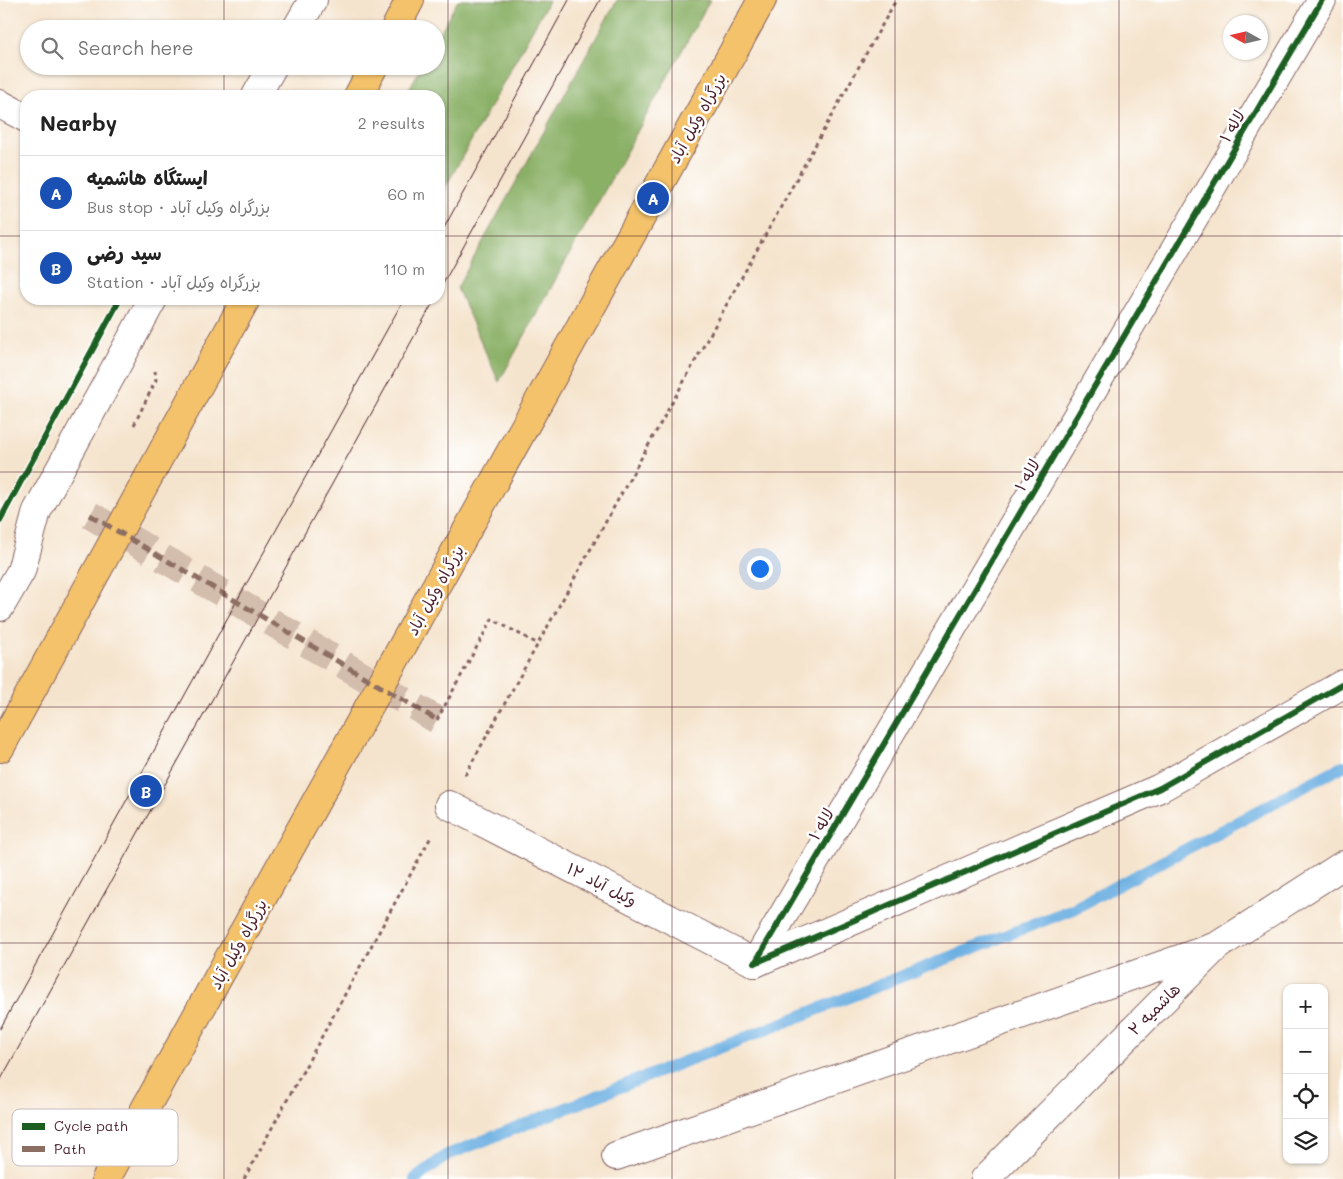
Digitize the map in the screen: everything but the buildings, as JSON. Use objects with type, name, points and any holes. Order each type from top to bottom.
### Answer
[{"type":"highway","points":[[400,20],[410,0]]},
{"type":"highway","name":"بزرگراه وکیل آباد","points":[[145,1109],[762,0]]},
{"type":"highway","points":[[361,90],[369,75]]},
{"type":"highway","points":[[0,748],[243,305]]},
{"type":"highway","name":"بزرگراه وکیل آباد","points":[[106,1179],[113,1166]]},
{"type":"street","points":[[301,20],[313,0]]},
{"type":"street","name":"لاله ۱","points":[[755,963],[1322,0]]},
{"type":"street","points":[[259,90],[268,75]]},
{"type":"street","points":[[0,104],[20,115]]},
{"type":"street","points":[[0,607],[21,571],[37,511],[149,305]]},
{"type":"street","points":[[755,963],[1160,788],[1343,684]]},
{"type":"street","name":"۱۲ وکیل آباد","points":[[449,805],[755,963]]},
{"type":"street","name":"هاشمیه ۲","points":[[985,1179],[1216,946],[1343,865]]},
{"type":"street","points":[[616,1156],[1216,946]]},
{"type":"path","points":[[244,1179],[538,644],[896,0]]},
{"type":"path","points":[[437,720],[492,619],[538,644]]},
{"type":"green space","points":[[458,0],[549,0],[445,188],[445,90],[408,90],[417,75],[445,75],[445,24]]},
{"type":"green space","points":[[617,0],[710,0],[499,382],[457,288]]},
{"type":"waterway","points":[[415,1179],[447,1155],[1073,909],[1343,766]]},
{"type":"tunnel","points":[[90,515],[437,720]]},
{"type":"tram line","points":[[445,226],[569,0]]},
{"type":"tram line","points":[[445,280],[600,0]]},
{"type":"tram line","points":[[0,1029],[401,305]]},
{"type":"tram line","points":[[0,1081],[432,305]]},
{"type":"marked path","points":[[90,515],[437,720]]},
{"type":"cycle path","points":[[755,963],[1322,0]]},
{"type":"cycle path","points":[[0,520],[117,305]]},
{"type":"cycle path","points":[[755,963],[1160,788],[1343,684]]},
{"type":"place","name":"ایستگاه هاشمیه","points":[[653,198]]},
{"type":"place","name":"سید رضی","points":[[146,791]]}]
